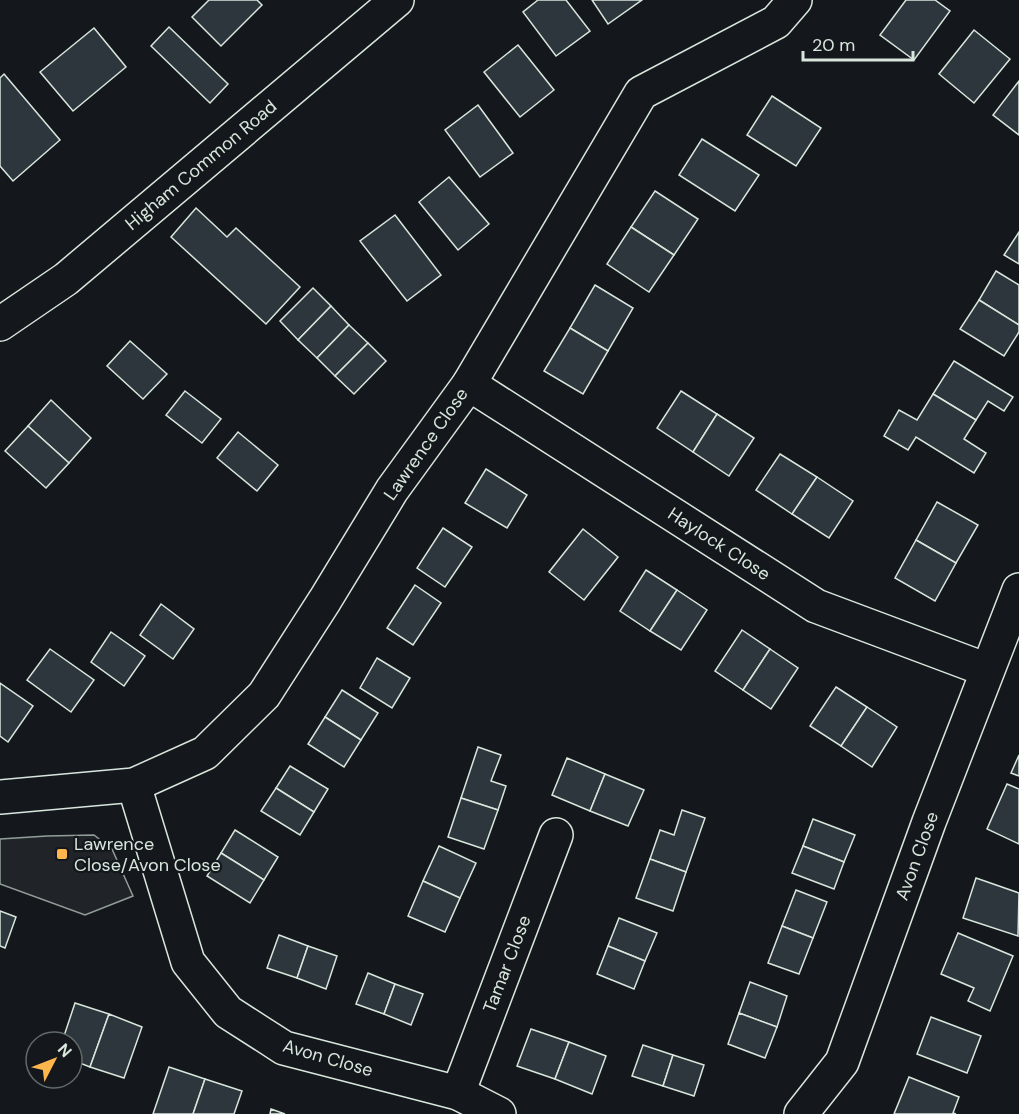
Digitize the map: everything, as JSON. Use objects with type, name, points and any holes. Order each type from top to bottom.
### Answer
[{"type":"street","name":"Higham Common Road","points":[[0,324],[66,279],[396,0]]},
{"type":"street","name":"Lawrence Close","points":[[0,797],[134,785],[205,753],[264,695],[392,490],[469,384],[641,93],[776,22],[795,0]]},
{"type":"street","name":"Haylock Close","points":[[469,384],[816,606],[987,670]]},
{"type":"street","name":"Avon Close","points":[[801,1114],[842,1062],[987,670],[1019,590]]},
{"type":"street","name":"Avon Close","points":[[134,785],[188,962],[228,1011],[284,1048],[458,1093],[499,1114]]},
{"type":"street","name":"Tamar Close","points":[[458,1093],[556,835]]},
{"type":"shaded area","points":[[94,835],[112,849],[133,896],[85,915],[0,884],[0,839]]},
{"type":"building","points":[[209,0],[257,0],[262,5],[221,46],[192,17]]},
{"type":"building","points":[[538,0],[566,0],[590,31],[556,56],[523,12]]},
{"type":"building","points":[[592,0],[642,0],[608,24]]},
{"type":"building","points":[[906,0],[935,0],[950,11],[914,60],[880,35]]},
{"type":"building","points":[[169,27],[228,84],[210,103],[151,46]]},
{"type":"building","points":[[94,28],[126,67],[73,111],[40,72]]},
{"type":"building","points":[[974,30],[1010,59],[974,103],[939,74]]},
{"type":"building","points":[[518,45],[554,90],[520,117],[484,72]]},
{"type":"building","points":[[4,74],[60,140],[13,181],[0,166],[0,78]]},
{"type":"building","points":[[1019,81],[1019,135],[993,115]]},
{"type":"building","points":[[772,96],[821,128],[796,166],[747,135]]},
{"type":"building","points":[[478,105],[513,153],[480,177],[445,130]]},
{"type":"building","points":[[702,139],[759,175],[735,211],[679,175]]},
{"type":"building","points":[[449,177],[489,224],[458,250],[419,202]]},
{"type":"building","points":[[655,191],[698,219],[674,255],[631,227]]},
{"type":"building","points":[[196,208],[227,237],[236,228],[300,287],[266,324],[171,237]]},
{"type":"building","points":[[395,215],[441,275],[407,301],[360,241]]},
{"type":"building","points":[[631,227],[674,255],[649,292],[607,264]]},
{"type":"building","points":[[1019,232],[1019,264],[1004,255]]},
{"type":"building","points":[[996,271],[1019,285],[1019,325],[979,300]]},
{"type":"building","points":[[595,285],[633,308],[608,351],[570,328]]},
{"type":"building","points":[[313,288],[331,306],[298,340],[280,321]]},
{"type":"building","points":[[979,300],[1019,325],[1019,332],[1004,356],[960,329]]},
{"type":"building","points":[[331,306],[349,325],[317,358],[298,340]]},
{"type":"building","points":[[349,325],[368,343],[335,376],[317,358]]},
{"type":"building","points":[[570,328],[608,351],[583,394],[544,371]]},
{"type":"building","points":[[130,341],[167,374],[143,399],[107,366]]},
{"type":"building","points":[[368,343],[386,361],[354,394],[335,376]]},
{"type":"building","points":[[954,361],[1013,397],[1004,411],[988,401],[976,420],[933,394]]},
{"type":"building","points":[[185,391],[221,419],[202,443],[166,415]]},
{"type":"building","points":[[681,391],[717,414],[693,452],[657,428]]},
{"type":"building","points":[[933,394],[976,420],[964,439],[986,453],[974,473],[916,437],[908,450],[884,436],[899,410],[917,420]]},
{"type":"building","points":[[51,400],[91,438],[69,463],[28,426]]},
{"type":"building","points":[[717,414],[754,438],[729,476],[693,452]]},
{"type":"building","points":[[28,426],[69,463],[46,488],[5,451]]},
{"type":"building","points":[[238,432],[278,465],[257,491],[217,458]]},
{"type":"building","points":[[780,454],[817,477],[792,514],[756,490]]},
{"type":"building","points":[[486,469],[527,495],[507,528],[465,503]]},
{"type":"building","points":[[817,477],[853,501],[829,538],[792,514]]},
{"type":"building","points":[[937,502],[978,525],[956,563],[916,540]]},
{"type":"building","points":[[443,528],[472,547],[445,587],[417,568]]},
{"type":"building","points":[[583,529],[618,557],[584,600],[549,572]]},
{"type":"building","points":[[916,540],[956,563],[935,601],[895,578]]},
{"type":"building","points":[[646,570],[677,590],[650,631],[620,611]]},
{"type":"building","points":[[415,585],[441,603],[413,645],[387,628]]},
{"type":"building","points":[[677,590],[707,610],[681,650],[650,631]]},
{"type":"building","points":[[161,604],[194,629],[173,659],[140,635]]},
{"type":"building","points":[[742,630],[770,649],[743,690],[715,671]]},
{"type":"building","points":[[111,632],[145,656],[124,686],[91,662]]},
{"type":"building","points":[[50,649],[94,680],[71,712],[27,680]]},
{"type":"building","points":[[770,649],[798,668],[771,709],[743,690]]},
{"type":"building","points":[[377,658],[410,678],[392,708],[360,688]]},
{"type":"building","points":[[0,683],[33,706],[8,742],[0,736]]},
{"type":"building","points":[[836,687],[867,707],[841,746],[810,726]]},
{"type":"building","points":[[342,690],[378,713],[361,740],[325,717]]},
{"type":"building","points":[[867,707],[897,727],[872,767],[841,746]]},
{"type":"building","points":[[325,717],[361,740],[344,767],[308,744]]},
{"type":"building","points":[[478,747],[501,755],[491,781],[506,786],[498,810],[461,798]]},
{"type":"building","points":[[1019,755],[1019,776],[1011,773]]},
{"type":"building","points":[[567,758],[605,774],[590,811],[552,795]]},
{"type":"building","points":[[290,766],[328,789],[314,812],[276,788]]},
{"type":"building","points":[[605,774],[644,790],[628,826],[590,811]]},
{"type":"building","points":[[1007,784],[1019,789],[1019,844],[987,829]]},
{"type":"building","points":[[276,788],[314,812],[300,835],[261,811]]},
{"type":"building","points":[[461,798],[498,810],[484,849],[448,837]]},
{"type":"building","points":[[682,810],[705,818],[686,872],[650,859],[660,830],[674,835]]},
{"type":"building","points":[[813,819],[855,835],[844,862],[803,846]]},
{"type":"building","points":[[235,830],[278,857],[264,880],[221,853]]},
{"type":"building","points":[[439,846],[476,863],[460,898],[423,881]]},
{"type":"building","points":[[803,846],[844,862],[834,889],[792,873]]},
{"type":"building","points":[[221,853],[264,880],[250,903],[207,876]]},
{"type":"building","points":[[650,859],[686,872],[673,911],[636,898]]},
{"type":"building","points":[[976,878],[1019,893],[1018,936],[963,918]]},
{"type":"building","points":[[423,881],[460,898],[445,932],[408,916]]},
{"type":"building","points":[[796,890],[827,902],[813,938],[782,926]]},
{"type":"building","points":[[0,911],[16,917],[5,948],[0,946]]},
{"type":"building","points":[[619,918],[657,933],[645,961],[608,946]]},
{"type":"building","points":[[782,926],[813,938],[799,974],[768,963]]},
{"type":"building","points":[[958,933],[1013,956],[990,1011],[968,1001],[974,988],[941,974]]},
{"type":"building","points":[[279,935],[308,946],[297,978],[267,968]]},
{"type":"building","points":[[308,946],[337,956],[326,989],[297,978]]},
{"type":"building","points":[[608,946],[645,961],[634,989],[597,974]]},
{"type":"building","points":[[368,973],[395,984],[384,1014],[356,1004]]},
{"type":"building","points":[[750,982],[787,996],[777,1027],[739,1013]]},
{"type":"building","points":[[395,984],[423,994],[411,1025],[384,1014]]},
{"type":"building","points":[[75,1003],[109,1014],[90,1067],[84,1065],[84,1030],[66,1030]]},
{"type":"building","points":[[739,1013],[777,1027],[765,1058],[728,1044]]},
{"type":"building","points":[[109,1014],[142,1027],[124,1078],[90,1067]]},
{"type":"building","points":[[931,1017],[981,1036],[967,1073],[917,1054]]},
{"type":"building","points":[[531,1029],[569,1042],[555,1079],[517,1066]]},
{"type":"building","points":[[569,1042],[606,1056],[592,1094],[555,1079]]},
{"type":"building","points":[[643,1045],[673,1055],[663,1086],[632,1076]]},
{"type":"building","points":[[673,1055],[704,1065],[694,1096],[663,1086]]},
{"type":"building","points":[[169,1067],[205,1079],[193,1114],[153,1114]]},
{"type":"building","points":[[909,1077],[959,1097],[953,1113],[956,1114],[894,1114]]},
{"type":"building","points":[[205,1079],[242,1091],[234,1114],[193,1114]]},
{"type":"building","points":[[271,1109],[285,1114],[270,1114]]},
{"type":"place","name":"Lawrence Close/Avon Close","points":[[62,854]]}]
